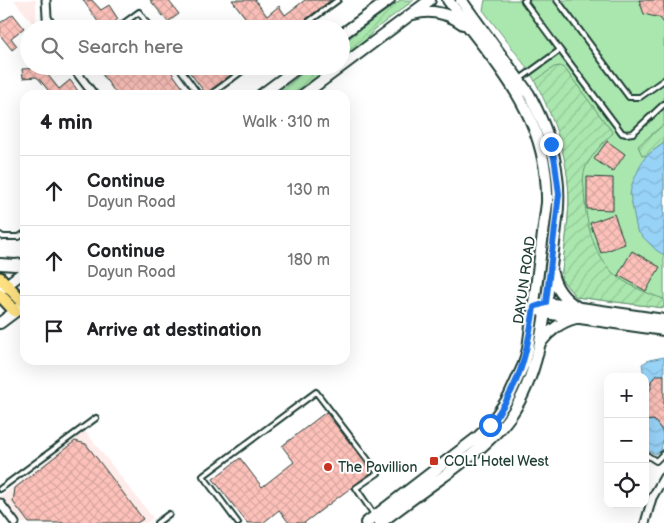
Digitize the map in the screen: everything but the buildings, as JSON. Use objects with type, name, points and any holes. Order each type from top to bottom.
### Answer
[{"type":"main road","points":[[2,284],[20,305]]},
{"type":"main road","points":[[0,295],[20,306]]},
{"type":"street","points":[[46,0],[48,20]]},
{"type":"street","points":[[350,28],[389,0]]},
{"type":"street","points":[[350,60],[430,0]]},
{"type":"street","name":"DAYUN ROAD","points":[[378,519],[466,448],[500,413],[524,364],[534,307],[548,203],[548,186],[543,152],[534,125],[521,99],[448,0]]},
{"type":"street","name":"DAYUN ROAD","points":[[366,523],[378,519],[470,456],[499,430],[521,398],[529,380],[539,345],[551,267],[559,194],[555,163],[548,135],[538,111],[520,79],[461,0]]},
{"type":"street","points":[[470,0],[475,19]]},
{"type":"street","points":[[410,15],[429,12],[438,13],[455,19],[471,31]]},
{"type":"street","points":[[79,75],[90,90]]},
{"type":"street","points":[[267,90],[285,75]]},
{"type":"street","points":[[310,90],[330,75]]},
{"type":"street","points":[[0,264],[20,264]]},
{"type":"street","points":[[551,267],[557,288],[578,313]]},
{"type":"street","points":[[2,284],[20,274]]},
{"type":"street","points":[[534,307],[578,313],[664,330]]},
{"type":"street","points":[[0,323],[20,308]]},
{"type":"street","points":[[539,345],[555,328],[578,313],[664,320]]},
{"type":"street","points":[[645,523],[652,498],[664,477]]},
{"type":"street","points":[[0,503],[15,523]]},
{"type":"lane","points":[[311,20],[338,0]]},
{"type":"lane","points":[[526,0],[524,1],[622,133],[633,133],[664,104]]},
{"type":"lane","points":[[557,0],[630,97],[640,98],[664,80]]},
{"type":"lane","points":[[128,20],[139,12],[145,20]]},
{"type":"lane","points":[[520,79],[560,50]]},
{"type":"lane","points":[[185,75],[195,90]]},
{"type":"lane","points":[[217,90],[237,75]]},
{"type":"lane","points":[[0,235],[3,237],[20,236]]},
{"type":"lane","points":[[238,523],[203,476],[316,392],[378,473],[356,488],[378,519]]},
{"type":"lane","points":[[0,489],[96,418]]},
{"type":"lane","points":[[649,457],[656,461],[664,453]]},
{"type":"lane","points":[[157,523],[169,514]]},
{"type":"shaded area","points":[[14,0],[36,0],[36,20],[30,20]]},
{"type":"shaded area","points":[[85,431],[153,518],[146,523],[21,523],[0,497]]},
{"type":"green space","points":[[400,0],[414,0],[374,30],[360,47],[350,54],[350,37]]},
{"type":"green space","points":[[485,0],[664,0],[664,308],[576,297],[561,279],[569,202],[567,171],[560,139],[550,109],[535,81],[483,10]]},
{"type":"green space","points":[[560,66],[565,69],[613,133],[593,155],[584,174],[586,211],[594,244],[599,255],[613,273],[637,288],[664,299],[664,308],[576,297],[561,279],[569,202],[566,170],[554,124],[535,81],[554,67]]},
{"type":"green space","points":[[300,75],[321,75],[302,90],[281,90]]},
{"type":"green space","points":[[664,124],[664,143],[646,156],[642,155],[638,146]]},
{"type":"water","points":[[664,143],[664,255],[656,250],[637,231],[630,194],[632,184],[646,156]]},
{"type":"water","points":[[664,357],[664,375],[654,377],[649,384],[649,373],[643,373],[642,364],[649,360]]},
{"type":"water","points":[[654,420],[660,428],[663,437],[661,451],[655,454],[649,451],[649,421]]},
{"type":"place","name":"COLI Hotel West","points":[[434,461]]},
{"type":"place","name":"The Pavillion","points":[[328,467]]},
{"type":"route","points":[[490,425],[500,413],[509,397],[524,364],[534,307],[546,303],[559,194],[558,178],[551,144]]}]
